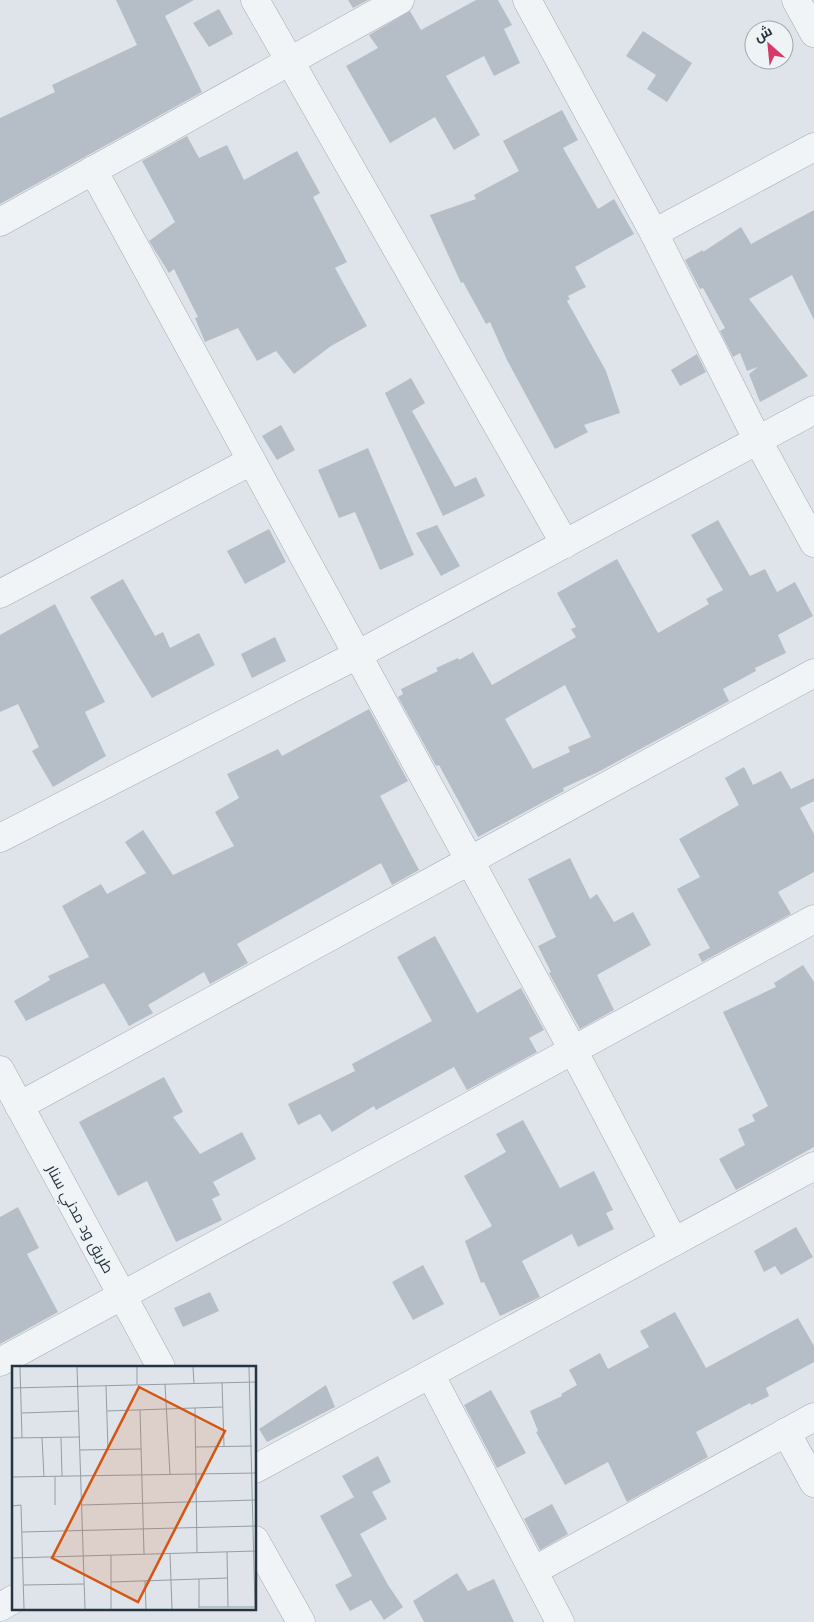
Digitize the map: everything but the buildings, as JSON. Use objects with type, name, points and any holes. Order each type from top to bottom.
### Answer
[{"type":"street","points":[[255,0],[565,544]]},
{"type":"street","points":[[0,222],[400,0]]},
{"type":"street","points":[[527,0],[654,233],[758,441],[814,543]]},
{"type":"street","points":[[796,0],[814,33]]},
{"type":"street","points":[[654,233],[814,147]]},
{"type":"street","points":[[93,170],[468,861],[573,1050],[674,1242]]},
{"type":"street","points":[[0,838],[357,655],[814,410]]},
{"type":"street","points":[[1,592],[251,461]]},
{"type":"street","points":[[19,1106],[814,673]]},
{"type":"street","points":[[0,1362],[814,919]]},
{"type":"street","name":"طريق ود مدني سنار","points":[[0,1070],[160,1366]]},
{"type":"street","points":[[256,1468],[814,1166]]},
{"type":"street","points":[[430,1374],[560,1622]]},
{"type":"street","points":[[533,1571],[814,1416]]},
{"type":"street","points":[[786,1432],[814,1483]]},
{"type":"street","points":[[256,1542],[301,1622]]},
{"type":"street","points":[[0,1607],[12,1600]]}]
